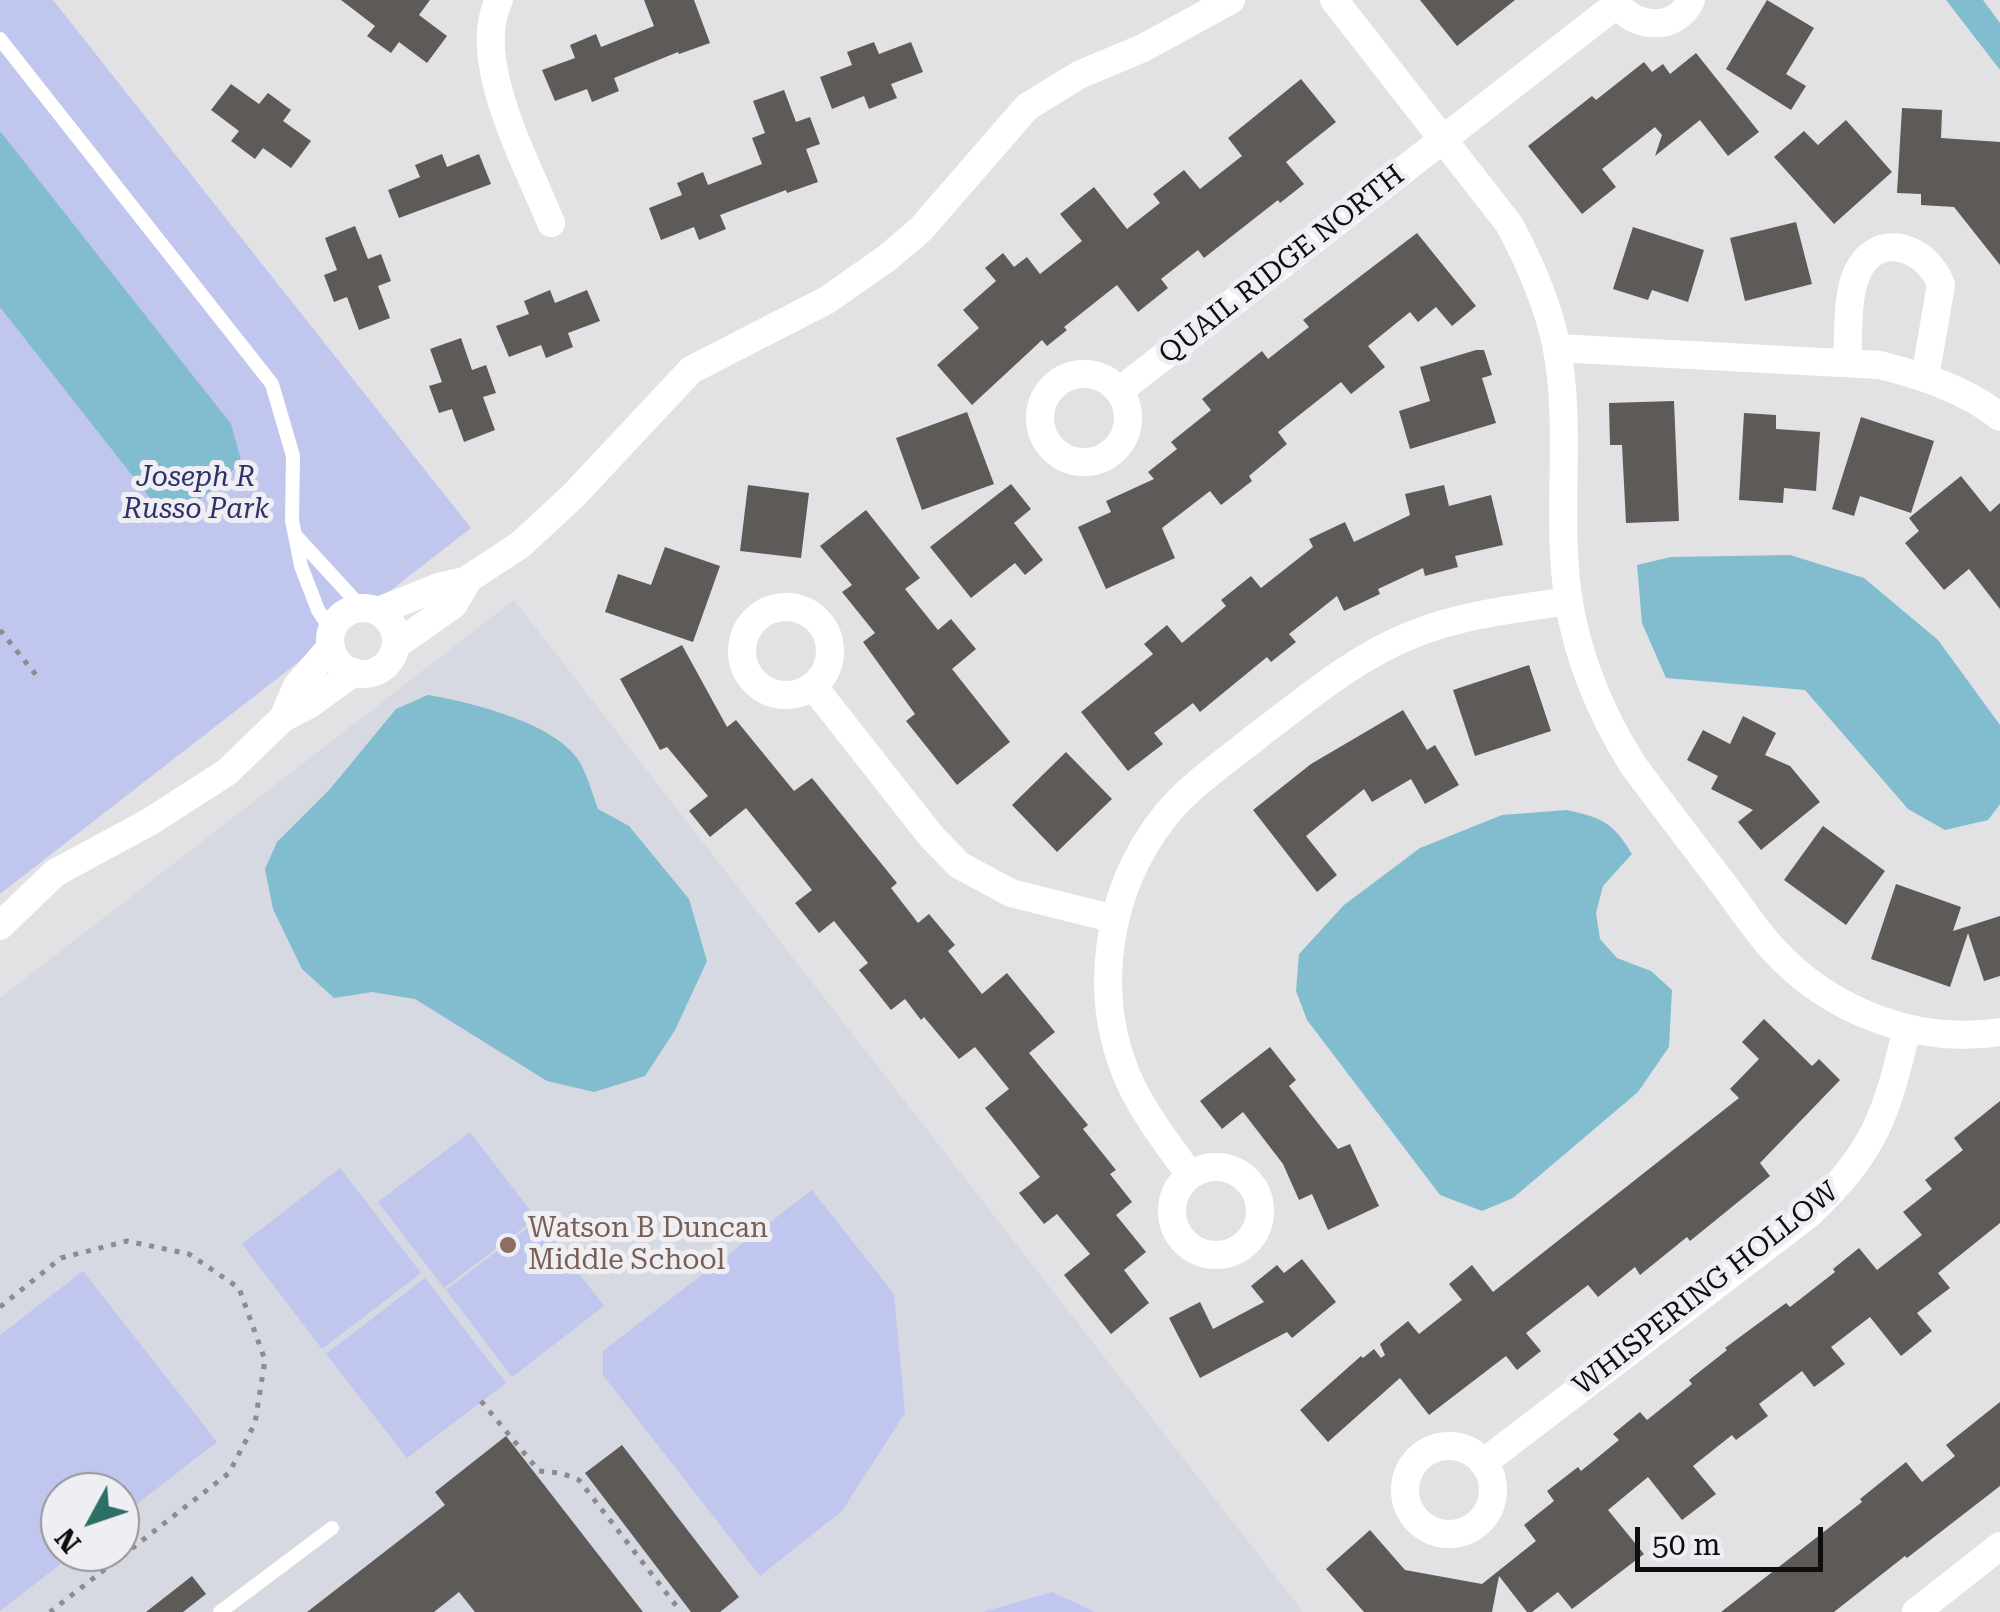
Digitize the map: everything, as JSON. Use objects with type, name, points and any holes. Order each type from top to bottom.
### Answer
[{"type":"street","points":[[499,0],[488,44],[495,82],[551,223]]},
{"type":"street","points":[[283,718],[296,686],[331,639],[343,614],[370,610],[468,580],[520,544],[573,496],[691,370],[826,300],[922,229],[1028,107],[1078,75],[1143,48],[1231,0]]},
{"type":"street","points":[[1334,0],[1509,224],[1530,263],[1557,348],[1569,601],[1586,670],[1614,735],[1771,947],[1799,974],[1830,997],[1865,1015],[1906,1028],[1945,1034],[2000,1032]]},
{"type":"street","points":[[1615,2],[1627,16],[1641,23],[1662,24],[1676,18],[1691,0]]},
{"type":"street","name":"QUAIL RIDGE NORTH","points":[[1118,392],[1615,2]]},
{"type":"street","points":[[1848,362],[1856,274],[1876,252],[1897,247],[1913,250],[1936,270],[1941,284],[1925,377]]},
{"type":"street","points":[[1557,348],[1880,365],[1958,391],[2000,417]]},
{"type":"street","points":[[331,639],[339,663],[354,672],[364,674],[381,668],[396,645],[452,605],[468,580]]},
{"type":"street","points":[[1190,1176],[1131,1084],[1117,1048],[1108,991],[1114,918],[1126,881],[1144,846],[1166,814],[1193,787],[1337,675],[1414,633],[1465,618],[1569,601]]},
{"type":"street","points":[[370,610],[392,625],[396,645]]},
{"type":"street","points":[[0,926],[54,873],[151,820],[227,772],[283,718],[354,672]]},
{"type":"street","points":[[812,686],[932,836],[960,864],[1011,893],[1114,918]]},
{"type":"street","name":"WHISPERING HOLLOW","points":[[1483,1463],[1808,1214],[1842,1182],[1880,1123],[1906,1028]]},
{"type":"street","points":[[1916,1612],[2000,1546]]},
{"type":"lane","points":[[0,38],[272,384],[293,456],[300,566],[331,639]]},
{"type":"lane","points":[[295,534],[370,610]]},
{"type":"lane","points":[[220,1612],[332,1528]]},
{"type":"path","points":[[0,630],[40,680]]},
{"type":"path","points":[[0,1307],[61,1258],[127,1241],[142,1244],[189,1254],[239,1288],[265,1360],[255,1424],[229,1473],[50,1612]]},
{"type":"path","points":[[482,1401],[539,1470],[579,1480],[681,1612]]},
{"type":"shaded area","points":[[1946,0],[1983,0],[2000,23],[2000,70]]},
{"type":"shaded area","points":[[0,131],[231,424],[241,460],[216,487],[187,506],[164,516],[0,307]]},
{"type":"shaded area","points":[[1790,555],[1864,578],[1938,640],[2000,725],[2000,804],[1988,820],[1945,830],[1908,809],[1805,690],[1666,678],[1642,623],[1637,565],[1671,557]]},
{"type":"shaded area","name":"Watson B Duncan Middle School","points":[[514,600],[1303,1612],[0,1612],[0,998]]},
{"type":"shaded area","points":[[428,695],[530,724],[565,745],[581,764],[598,809],[629,826],[689,899],[707,961],[675,1030],[645,1076],[594,1092],[547,1081],[415,999],[372,992],[334,998],[302,969],[273,909],[265,869],[277,842],[330,789],[396,709]]},
{"type":"shaded area","points":[[1567,810],[1606,823],[1632,854],[1603,886],[1596,913],[1600,939],[1617,958],[1651,971],[1672,990],[1669,1047],[1638,1092],[1513,1198],[1482,1211],[1440,1195],[1307,1020],[1296,991],[1299,954],[1344,905],[1420,848],[1502,815]]},
{"type":"green space","name":"Joseph R Russo Park","points":[[0,0],[53,0],[471,528],[0,894]]},
{"type":"green space","points":[[470,1132],[536,1218],[444,1288],[378,1202]]},
{"type":"green space","points":[[340,1168],[421,1273],[322,1349],[242,1244]]},
{"type":"green space","points":[[812,1190],[894,1294],[905,1413],[842,1511],[760,1576],[603,1375],[603,1351]]},
{"type":"green space","points":[[538,1220],[604,1306],[512,1377],[446,1290]]},
{"type":"green space","points":[[83,1271],[217,1442],[140,1502],[140,1472],[40,1472],[40,1572],[50,1572],[0,1611],[0,1335]]},
{"type":"green space","points":[[425,1278],[506,1383],[407,1458],[326,1354]]},
{"type":"green space","points":[[1052,1592],[1095,1612],[983,1612]]},
{"type":"building","points":[[341,0],[430,0],[419,15],[447,36],[427,63],[399,42],[391,53],[367,36],[375,26]]},
{"type":"building","points":[[644,0],[694,0],[710,43],[614,78],[619,91],[592,102],[587,89],[555,101],[542,70],[575,58],[570,45],[596,34],[601,47],[654,26]]},
{"type":"building","points":[[1420,0],[1515,0],[1457,46]]},
{"type":"building","points":[[1767,0],[1814,28],[1786,74],[1806,86],[1791,110],[1726,69]]},
{"type":"building","points":[[874,42],[879,54],[911,42],[923,72],[891,84],[897,98],[869,109],[864,96],[832,109],[820,77],[852,65],[847,52]]},
{"type":"building","points":[[1696,53],[1759,132],[1728,156],[1700,120],[1655,156],[1662,135],[1655,127],[1602,169],[1616,187],[1582,214],[1528,146],[1644,62],[1652,72],[1663,64],[1670,74]]},
{"type":"building","points":[[1301,79],[1336,122],[1286,162],[1304,184],[1204,258],[1198,250],[1161,279],[1168,288],[1138,312],[1117,285],[1064,327],[1067,330],[1047,346],[1042,340],[972,405],[937,365],[979,328],[963,310],[996,281],[985,268],[1003,253],[1014,267],[1027,257],[1040,274],[1082,241],[1060,214],[1094,187],[1127,229],[1160,203],[1153,194],[1184,170],[1200,189],[1242,156],[1228,138]]},
{"type":"building","points":[[231,84],[259,104],[268,93],[291,110],[283,121],[311,141],[291,168],[263,148],[255,159],[231,141],[239,131],[211,110]]},
{"type":"building","points":[[784,90],[796,122],[810,117],[820,144],[806,149],[818,182],[720,215],[726,229],[699,240],[694,227],[661,240],[649,208],[682,195],[677,183],[703,172],[708,185],[762,164],[752,138],[765,133],[753,101]]},
{"type":"building","points":[[1902,108],[1942,110],[1941,138],[2000,142],[2000,265],[1954,207],[1921,205],[1921,194],[1897,193]]},
{"type":"building","points":[[1846,120],[1892,172],[1834,224],[1774,157],[1804,131],[1818,145]]},
{"type":"building","points":[[442,154],[447,167],[479,154],[491,184],[399,218],[388,190],[420,177],[415,165]]},
{"type":"building","points":[[1796,222],[1812,284],[1745,301],[1730,238]]},
{"type":"building","points":[[355,226],[368,259],[381,254],[391,281],[378,286],[390,318],[359,330],[347,297],[334,302],[324,275],[337,270],[325,238]]},
{"type":"building","points":[[1633,227],[1704,250],[1688,302],[1652,290],[1648,300],[1613,289]]},
{"type":"building","points":[[1417,233],[1476,306],[1452,326],[1436,307],[1418,322],[1410,312],[1368,346],[1385,367],[1351,394],[1341,382],[1278,432],[1287,444],[1249,476],[1252,481],[1221,505],[1210,491],[1162,528],[1175,558],[1106,589],[1078,527],[1111,512],[1106,501],[1154,479],[1148,472],[1177,449],[1171,442],[1211,410],[1202,399],[1262,351],[1268,359],[1309,327],[1303,320]]},
{"type":"building","points":[[550,290],[555,303],[587,290],[600,321],[568,333],[573,347],[546,358],[541,345],[509,357],[496,326],[529,314],[524,301]]},
{"type":"building","points":[[461,338],[472,370],[486,365],[496,393],[483,397],[495,430],[464,442],[452,409],[439,413],[429,386],[442,382],[430,349]]},
{"type":"building","points":[[1484,350],[1492,375],[1482,378],[1496,423],[1410,449],[1399,411],[1430,401],[1420,367]]},
{"type":"building","points":[[1674,401],[1679,521],[1626,523],[1622,445],[1610,445],[1609,403]]},
{"type":"building","points":[[967,412],[994,484],[922,510],[896,438]]},
{"type":"building","points":[[1744,413],[1776,415],[1776,429],[1820,432],[1816,491],[1784,488],[1783,503],[1739,500]]},
{"type":"building","points":[[1861,417],[1934,441],[1911,513],[1860,496],[1854,516],[1832,509]]},
{"type":"building","points":[[1961,476],[1990,512],[2000,503],[2000,609],[1969,569],[1944,590],[1905,543],[1919,531],[1909,518]]},
{"type":"building","points":[[1011,484],[1031,509],[1014,523],[1043,560],[1025,575],[1015,563],[971,598],[930,547]]},
{"type":"building","points":[[748,485],[809,493],[801,558],[740,551]]},
{"type":"building","points":[[1444,485],[1449,506],[1491,495],[1503,545],[1455,556],[1458,567],[1425,576],[1423,568],[1378,589],[1380,594],[1344,611],[1337,596],[1289,634],[1296,642],[1271,662],[1267,657],[1200,712],[1193,703],[1154,733],[1163,744],[1128,771],[1081,712],[1153,654],[1144,644],[1167,625],[1182,643],[1226,606],[1221,600],[1251,576],[1261,588],[1313,547],[1309,539],[1345,522],[1354,542],[1410,515],[1405,494]]},
{"type":"building","points":[[866,510],[920,578],[905,589],[938,630],[951,619],[976,649],[952,669],[1010,742],[957,785],[906,721],[915,714],[863,642],[875,633],[842,592],[852,585],[820,546]]},
{"type":"building","points":[[665,547],[720,566],[693,642],[605,612],[618,574],[651,585]]},
{"type":"building","points":[[682,645],[727,727],[736,720],[794,791],[812,778],[897,883],[891,888],[918,923],[929,914],[955,945],[948,951],[982,994],[1007,973],[1055,1032],[1029,1053],[1088,1125],[1083,1129],[1116,1170],[1110,1174],[1132,1202],[1116,1215],[1146,1252],[1124,1270],[1149,1303],[1111,1334],[1064,1275],[1090,1254],[1057,1214],[1044,1224],[1019,1193],[1040,1177],[985,1108],[1009,1089],[975,1047],[959,1059],[905,999],[891,1010],[859,970],[868,963],[834,921],[819,933],[795,903],[812,890],[746,808],[710,837],[689,811],[708,796],[667,747],[660,750],[620,679]]},
{"type":"building","points":[[1529,665],[1551,731],[1475,756],[1453,690]]},
{"type":"building","points":[[1403,710],[1427,750],[1435,745],[1459,785],[1425,804],[1411,779],[1372,802],[1364,789],[1306,836],[1337,875],[1317,892],[1253,810],[1311,764]]},
{"type":"building","points":[[1743,716],[1776,733],[1765,755],[1790,766],[1820,802],[1761,850],[1738,822],[1753,810],[1711,789],[1718,776],[1687,760],[1703,730],[1730,744]]},
{"type":"building","points":[[1066,752],[1112,799],[1057,852],[1012,805]]},
{"type":"building","points":[[1823,826],[1885,871],[1846,925],[1784,880]]},
{"type":"building","points":[[1896,884],[1961,907],[1953,931],[2000,916],[2000,976],[1984,981],[1968,933],[1950,987],[1871,959]]},
{"type":"building","points":[[1764,1019],[1812,1066],[1819,1059],[1840,1080],[1760,1163],[1770,1176],[1690,1241],[1687,1237],[1640,1275],[1635,1267],[1598,1297],[1588,1285],[1526,1333],[1541,1351],[1517,1370],[1506,1356],[1429,1415],[1400,1378],[1328,1442],[1300,1410],[1361,1356],[1374,1349],[1381,1358],[1385,1355],[1380,1344],[1408,1321],[1419,1334],[1462,1300],[1449,1284],[1472,1265],[1493,1292],[1739,1098],[1730,1089],[1759,1059],[1742,1042]]},
{"type":"building","points":[[1270,1047],[1296,1080],[1289,1086],[1338,1149],[1350,1144],[1379,1206],[1328,1230],[1312,1194],[1299,1200],[1283,1164],[1243,1112],[1222,1129],[1200,1101]]},
{"type":"building","points":[[2000,1101],[2000,1223],[1938,1273],[1950,1288],[1917,1313],[1932,1331],[1901,1356],[1870,1317],[1831,1347],[1845,1364],[1814,1387],[1802,1371],[1759,1404],[1768,1416],[1736,1440],[1732,1435],[1693,1466],[1716,1494],[1682,1520],[1648,1477],[1608,1510],[1644,1554],[1572,1609],[1558,1592],[1527,1612],[1499,1576],[1492,1612],[1364,1612],[1326,1569],[1370,1530],[1405,1570],[1482,1584],[1536,1541],[1524,1525],[1554,1501],[1547,1491],[1578,1467],[1581,1471],[1619,1440],[1613,1434],[1640,1412],[1647,1420],[1692,1384],[1689,1380],[1725,1348],[1786,1303],[1790,1307],[1859,1248],[1877,1270],[1922,1235],[1903,1212],[1932,1189],[1925,1180],[1963,1150],[1954,1138]]},
{"type":"building","points":[[1302,1259],[1336,1302],[1292,1338],[1287,1332],[1200,1378],[1169,1318],[1200,1302],[1213,1329],[1264,1302],[1251,1286],[1277,1265],[1284,1273]]},
{"type":"building","points":[[2000,1402],[2000,1486],[1907,1558],[1834,1612],[1721,1612],[1862,1502],[1860,1499],[1906,1462],[1922,1482],[1955,1456],[1946,1445]]},
{"type":"building","points":[[506,1436],[643,1612],[475,1612],[459,1592],[434,1612],[307,1612],[445,1505],[435,1492]]},
{"type":"building","points":[[622,1445],[739,1597],[720,1612],[691,1612],[585,1473]]},
{"type":"building","points":[[192,1576],[206,1594],[183,1612],[146,1612]]},
{"type":"place","name":"Watson B Duncan Middle School","points":[[508,1245]]}]
